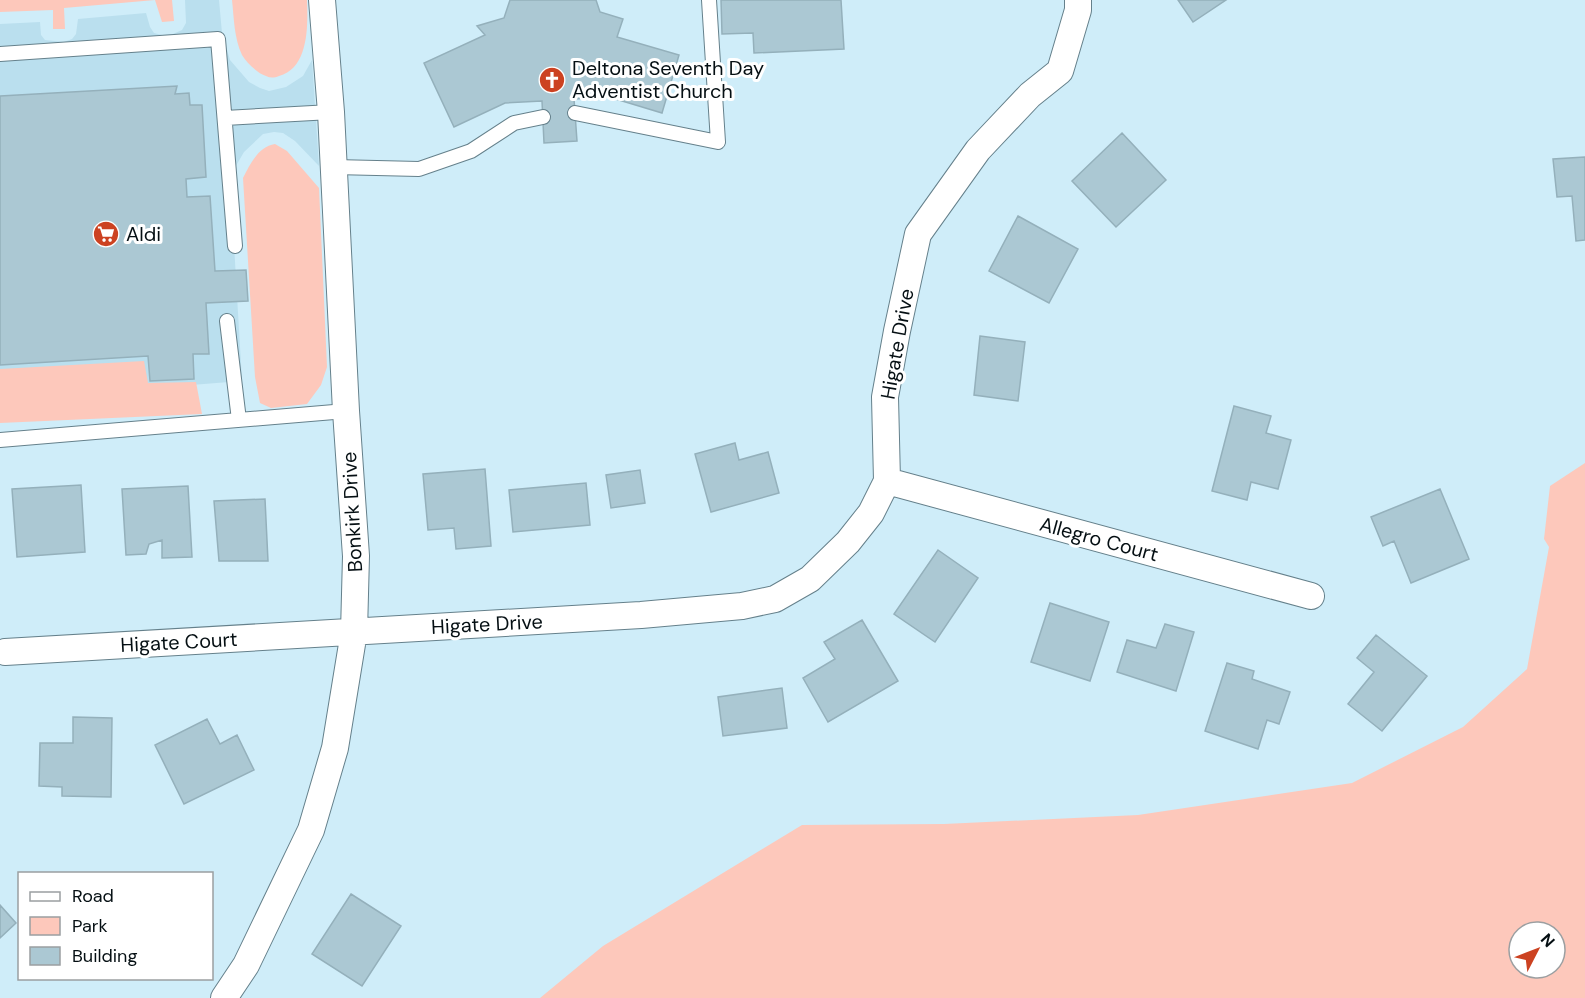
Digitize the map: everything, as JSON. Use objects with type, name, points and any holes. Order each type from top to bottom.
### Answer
[{"type":"street","name":"Bonkirk Drive","points":[[224,998],[246,965],[311,830],[335,748],[354,632],[356,556],[346,411],[331,112],[322,0]]},
{"type":"street","name":"Higate Drive","points":[[354,632],[641,615],[742,606],[775,599],[810,579],[848,542],[871,513],[887,482],[885,397],[918,234],[978,150],[1030,95],[1060,71],[1078,10],[1078,0]]},
{"type":"street","name":"Allegro Court","points":[[887,482],[1311,596]]},
{"type":"street","name":"Higate Court","points":[[5,652],[354,632]]},
{"type":"lane","points":[[575,113],[718,142],[709,0]]},
{"type":"lane","points":[[0,54],[218,39],[235,246]]},
{"type":"lane","points":[[225,118],[331,112]]},
{"type":"lane","points":[[334,167],[419,169],[471,151],[514,123],[543,117]]},
{"type":"lane","points":[[227,321],[239,420]]},
{"type":"lane","points":[[0,440],[346,411]]},
{"type":"shaded area","name":"Aldi","points":[[185,0],[219,0],[222,33],[230,60],[249,82],[260,88],[269,91],[286,87],[303,76],[312,60],[319,166],[295,141],[283,133],[274,132],[263,134],[244,152],[230,176],[242,381],[0,400],[0,24],[40,22],[41,35],[45,40],[64,42],[72,39],[76,34],[78,19],[146,13],[154,33],[173,34],[182,30],[186,23]]},
{"type":"green space","points":[[0,0],[155,0],[64,8],[65,29],[53,29],[53,10],[0,12]]},
{"type":"green space","points":[[155,0],[172,0],[174,21],[162,22]]},
{"type":"green space","points":[[232,0],[307,0],[305,44],[296,64],[289,71],[277,77],[269,77],[259,73],[242,55],[237,42]]},
{"type":"green space","points":[[275,144],[287,151],[319,188],[327,367],[321,385],[307,404],[271,408],[260,403],[255,377],[243,178],[260,152],[269,145]]},
{"type":"green space","points":[[144,361],[148,383],[196,382],[202,414],[0,423],[0,369]]},
{"type":"green space","points":[[1585,463],[1585,998],[540,998],[603,946],[802,825],[944,824],[1138,815],[1352,783],[1463,727],[1527,669],[1549,547],[1544,539],[1550,486]]},
{"type":"building","name":"Deltona Seventh Day Adventist Church","points":[[510,0],[596,0],[600,12],[623,19],[617,37],[679,55],[662,113],[609,97],[574,99],[577,141],[544,143],[542,101],[505,103],[454,127],[424,63],[485,35],[477,26],[504,18]]},
{"type":"building","points":[[721,0],[841,0],[844,49],[754,53],[753,33],[722,34]]},
{"type":"building","points":[[1178,0],[1226,0],[1193,22]]},
{"type":"building","name":"Aldi","points":[[177,86],[175,94],[189,93],[190,105],[202,105],[206,177],[186,179],[187,197],[210,196],[215,271],[246,270],[248,301],[206,303],[209,354],[193,354],[194,379],[150,381],[148,356],[0,365],[0,96]]},
{"type":"building","points":[[1122,133],[1166,180],[1116,227],[1072,181]]},
{"type":"building","points":[[1585,157],[1585,240],[1576,241],[1572,196],[1557,197],[1553,159]]},
{"type":"building","points":[[1018,216],[1078,249],[1049,303],[989,271]]},
{"type":"building","points":[[980,336],[1025,342],[1018,401],[974,395]]},
{"type":"building","points":[[1234,406],[1271,416],[1266,433],[1291,440],[1278,489],[1251,482],[1247,500],[1212,491]]},
{"type":"building","points":[[735,443],[739,460],[768,452],[779,493],[711,512],[695,454]]},
{"type":"building","points":[[485,469],[491,546],[456,549],[454,528],[428,530],[423,474]]},
{"type":"building","points":[[640,470],[645,503],[611,508],[606,475]]},
{"type":"building","points":[[586,483],[590,525],[513,532],[509,490]]},
{"type":"building","points":[[81,485],[85,552],[17,557],[12,489]]},
{"type":"building","points":[[188,486],[192,557],[162,558],[162,540],[149,544],[146,554],[126,555],[122,489]]},
{"type":"building","points":[[1440,489],[1469,559],[1411,583],[1394,541],[1383,546],[1371,517]]},
{"type":"building","points":[[265,499],[268,561],[219,561],[214,501]]},
{"type":"building","points":[[938,550],[978,578],[935,642],[894,614]]},
{"type":"building","points":[[1050,603],[1109,622],[1090,681],[1031,662]]},
{"type":"building","points":[[862,620],[898,681],[828,722],[803,678],[835,659],[824,642]]},
{"type":"building","points":[[1165,624],[1194,632],[1176,691],[1117,672],[1127,640],[1156,648]]},
{"type":"building","points":[[1376,635],[1427,676],[1382,731],[1348,704],[1374,672],[1357,658]]},
{"type":"building","points":[[1227,663],[1254,671],[1252,679],[1290,692],[1279,724],[1267,720],[1258,749],[1205,731]]},
{"type":"building","points":[[782,688],[787,728],[723,736],[718,697]]},
{"type":"building","points":[[73,717],[112,718],[111,797],[62,796],[62,787],[39,786],[40,743],[73,743]]},
{"type":"building","points":[[207,719],[220,744],[237,735],[254,770],[184,804],[155,745]]},
{"type":"building","points":[[351,894],[401,926],[362,986],[312,954]]},
{"type":"building","points":[[0,905],[16,923],[0,938]]},
{"type":"place","name":"Deltona Seventh Day Adventist Church","points":[[552,80]]},
{"type":"place","name":"Aldi","points":[[106,234]]}]
